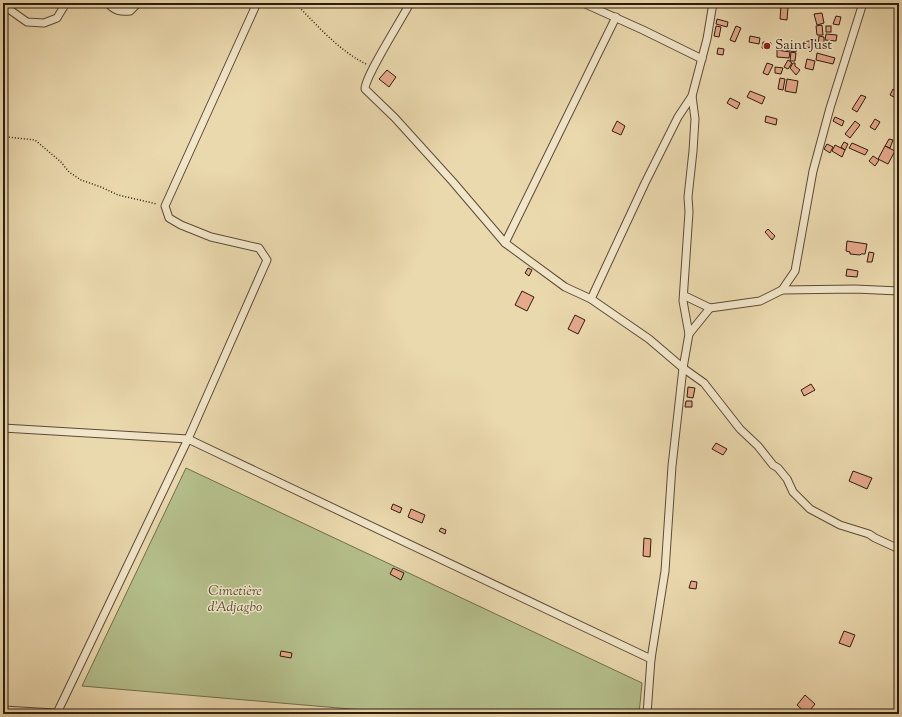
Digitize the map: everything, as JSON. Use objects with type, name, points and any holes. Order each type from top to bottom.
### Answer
[{"type":"street","points":[[3,5],[27,22],[44,23],[57,18],[66,3]]},
{"type":"street","points":[[108,3],[119,12],[130,12],[138,3]]},
{"type":"street","points":[[57,713],[188,438],[267,260],[259,248],[211,237],[181,225],[169,218],[165,206],[257,3]]},
{"type":"street","points":[[410,3],[373,69],[365,85],[365,89],[395,118],[505,243],[565,287],[591,299],[649,340],[704,383],[740,429],[758,446],[773,465],[778,468],[787,479],[793,492],[810,509],[840,525],[869,534],[899,549]]},
{"type":"street","points":[[583,3],[616,17],[702,59]]},
{"type":"street","points":[[591,299],[645,183],[678,117],[692,96],[707,39],[713,3]]},
{"type":"street","points":[[782,290],[795,271],[812,171],[863,3]]},
{"type":"street","points":[[505,243],[616,17]]},
{"type":"street","points":[[647,714],[651,659],[665,571],[672,466],[683,368],[689,334],[683,301],[685,296],[689,212],[688,197],[695,119],[692,96]]},
{"type":"street","points":[[685,296],[710,308],[760,301],[782,290],[855,289],[899,291]]},
{"type":"street","points":[[689,334],[710,308]]},
{"type":"street","points":[[3,428],[188,438],[651,659]]},
{"type":"street","points":[[3,710],[72,714]]},
{"type":"path","points":[[295,3],[340,48],[373,69]]},
{"type":"path","points":[[3,138],[7,137],[35,140],[61,162],[69,172],[81,180],[118,195],[165,206]]},
{"type":"green space","name":"Cimetière d'Adjagbo","points":[[186,468],[642,683],[639,714],[409,714],[82,686]]},
{"type":"building","points":[[781,6],[788,7],[787,20],[780,19]]},
{"type":"building","points":[[822,13],[824,23],[817,25],[814,14]]},
{"type":"building","points":[[836,16],[841,17],[839,25],[833,24]]},
{"type":"building","points":[[717,19],[728,22],[727,27],[716,24]]},
{"type":"building","points":[[822,25],[823,35],[817,35],[816,26]]},
{"type":"building","points":[[716,26],[721,27],[719,37],[714,36]]},
{"type":"building","points":[[736,26],[741,28],[735,42],[730,40]]},
{"type":"building","points":[[826,26],[831,26],[831,32],[826,32]]},
{"type":"building","points":[[826,34],[837,35],[836,41],[825,40]]},
{"type":"building","points":[[750,36],[760,38],[759,44],[749,42]]},
{"type":"building","points":[[819,36],[824,37],[824,48],[818,47]]},
{"type":"building","points":[[815,39],[817,45],[804,49],[802,43]]},
{"type":"building","points":[[763,42],[771,43],[770,49],[762,48]]},
{"type":"building","points":[[786,45],[797,46],[796,52],[785,50]]},
{"type":"building","points":[[718,48],[724,49],[723,55],[717,54]]},
{"type":"building","points":[[777,50],[790,52],[789,58],[777,57]]},
{"type":"building","points":[[791,52],[796,53],[795,61],[790,61]]},
{"type":"building","points":[[817,53],[835,58],[833,64],[816,60]]},
{"type":"building","points":[[807,59],[815,61],[813,70],[805,68]]},
{"type":"building","points":[[788,60],[792,63],[788,69],[784,67]]},
{"type":"building","points":[[767,63],[773,65],[768,75],[763,73]]},
{"type":"building","points":[[793,63],[795,63],[795,66],[800,70],[796,75],[790,68]]},
{"type":"building","points":[[775,67],[783,68],[781,74],[775,73]]},
{"type":"building","points":[[387,70],[396,77],[389,87],[379,79]]},
{"type":"building","points":[[780,78],[785,79],[783,90],[778,89]]},
{"type":"building","points":[[787,79],[798,81],[796,93],[785,91]]},
{"type":"building","points":[[893,89],[899,92],[898,99],[890,95]]},
{"type":"building","points":[[750,91],[765,97],[762,104],[747,97]]},
{"type":"building","points":[[861,95],[866,97],[857,112],[852,109]]},
{"type":"building","points":[[730,98],[740,103],[737,109],[727,103]]},
{"type":"building","points":[[766,116],[777,119],[776,125],[765,122]]},
{"type":"building","points":[[835,117],[844,121],[842,126],[833,121]]},
{"type":"building","points":[[875,119],[880,122],[875,130],[870,127]]},
{"type":"building","points":[[617,121],[625,126],[621,135],[612,131]]},
{"type":"building","points":[[855,121],[860,125],[850,138],[845,134]]},
{"type":"building","points":[[889,139],[893,140],[890,148],[885,146]]},
{"type":"building","points":[[844,142],[848,144],[845,150],[841,147]]},
{"type":"building","points":[[852,143],[868,150],[865,155],[849,148]]},
{"type":"building","points":[[827,144],[833,147],[830,153],[824,149]]},
{"type":"building","points":[[835,145],[845,150],[842,157],[832,151]]},
{"type":"building","points":[[885,146],[895,151],[888,164],[878,159]]},
{"type":"building","points":[[873,156],[879,160],[875,166],[869,161]]},
{"type":"building","points":[[768,229],[775,236],[772,240],[765,232]]},
{"type":"building","points":[[847,241],[867,244],[865,254],[850,254],[850,252],[846,251]]},
{"type":"building","points":[[869,252],[874,253],[872,262],[867,262]]},
{"type":"building","points":[[528,268],[532,270],[529,276],[525,273]]},
{"type":"building","points":[[847,269],[858,271],[857,277],[846,276]]},
{"type":"building","points":[[522,291],[534,297],[527,311],[515,305]]},
{"type":"building","points":[[575,315],[585,320],[578,334],[568,329]]},
{"type":"building","points":[[811,384],[815,390],[804,396],[801,390]]},
{"type":"building","points":[[688,387],[695,388],[693,398],[687,397]]},
{"type":"building","points":[[686,401],[692,401],[692,407],[685,407]]},
{"type":"building","points":[[716,443],[727,449],[723,455],[712,449]]},
{"type":"building","points":[[853,471],[872,478],[867,489],[849,481]]},
{"type":"building","points":[[393,504],[402,508],[400,513],[391,509]]},
{"type":"building","points":[[411,509],[425,515],[422,523],[408,517]]},
{"type":"building","points":[[441,528],[446,530],[445,534],[439,531]]},
{"type":"building","points":[[644,538],[651,539],[650,557],[643,556]]},
{"type":"building","points":[[393,568],[404,573],[401,580],[390,574]]},
{"type":"building","points":[[691,581],[697,582],[696,589],[689,588]]},
{"type":"building","points":[[844,631],[855,635],[850,647],[839,643]]},
{"type":"building","points":[[281,651],[292,653],[291,658],[280,656]]},
{"type":"building","points":[[805,695],[815,704],[807,714],[797,705]]},
{"type":"place","name":"Saint Just","points":[[767,46]]}]
